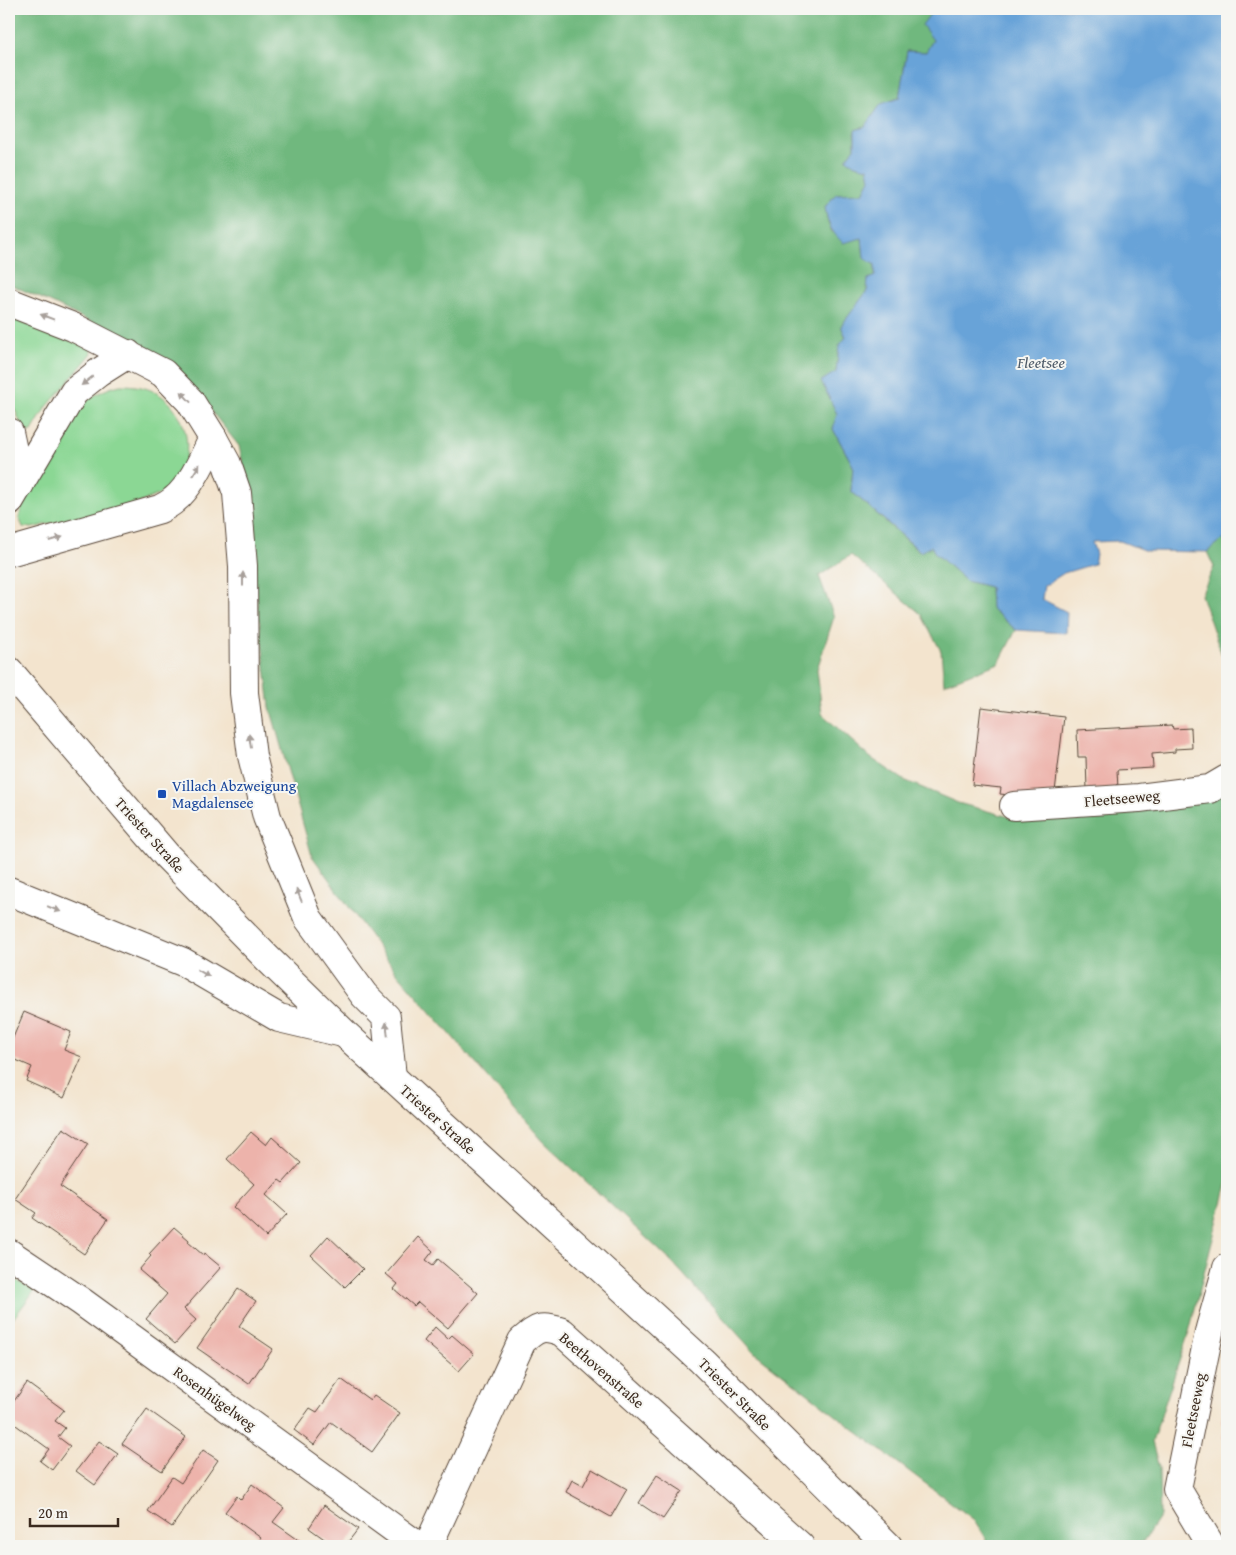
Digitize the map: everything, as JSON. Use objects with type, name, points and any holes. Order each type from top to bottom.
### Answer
[{"type":"street","points":[[9,302],[73,327],[163,373],[190,401],[227,464],[237,493],[243,566],[244,693],[252,756],[266,817],[308,918],[364,995],[386,1018],[392,1077]]},
{"type":"street","points":[[15,493],[74,392],[98,373],[128,354]]},
{"type":"street","points":[[9,432],[15,493]]},
{"type":"street","points":[[9,552],[160,509],[175,500],[184,489],[205,456],[213,438]]},
{"type":"street","name":"Triester Straße","points":[[9,671],[166,856],[267,958],[345,1034],[702,1361],[888,1546]]},
{"type":"street","name":"Fleetseeweg","points":[[1014,806],[1139,798],[1210,789],[1227,779]]},
{"type":"street","points":[[9,891],[183,962],[279,1018],[345,1034]]},
{"type":"street","name":"Rosenhügelweg","points":[[9,1254],[82,1302],[418,1546]]},
{"type":"street","name":"Fleetseeweg","points":[[1211,1546],[1177,1489],[1210,1328],[1227,1268]]},
{"type":"street","name":"Beethovenstraße","points":[[428,1546],[522,1340],[535,1329],[548,1327],[562,1332],[800,1546]]},
{"type":"green space","points":[[9,9],[940,9],[931,13],[933,40],[926,52],[907,51],[899,98],[881,104],[865,127],[855,130],[855,165],[868,168],[870,179],[863,193],[836,194],[825,207],[832,232],[862,238],[864,258],[875,265],[875,276],[868,279],[867,291],[841,326],[846,338],[839,346],[836,372],[822,381],[837,414],[833,429],[853,466],[851,491],[920,552],[931,546],[935,553],[966,581],[990,587],[991,608],[1016,630],[999,663],[944,684],[941,651],[921,614],[851,555],[819,576],[834,617],[817,669],[822,714],[871,758],[904,780],[958,803],[1021,820],[1134,809],[1227,792],[1227,1184],[1189,1332],[1152,1442],[1159,1468],[1160,1516],[1140,1546],[990,1546],[973,1519],[755,1353],[673,1263],[543,1141],[397,973],[312,856],[270,707],[252,562],[251,501],[239,446],[184,377],[133,343],[9,284]]},
{"type":"green space","points":[[9,316],[91,349],[92,353],[45,409],[32,431],[28,432],[24,431],[16,412],[9,402]]},
{"type":"green space","points":[[120,385],[142,387],[153,391],[163,397],[173,407],[185,431],[187,444],[186,458],[182,471],[162,493],[123,509],[32,528],[23,527],[19,518],[22,505],[81,406],[99,393]]},
{"type":"green space","points":[[1227,536],[1227,653],[1222,656],[1201,595],[1214,567],[1207,552]]},
{"type":"green space","points":[[9,1277],[35,1290],[9,1324]]},
{"type":"water","name":"Fleetsee","points":[[940,9],[1227,9],[1227,536],[1207,552],[1146,551],[1120,541],[1092,542],[1096,554],[1094,564],[1064,573],[1044,586],[1042,599],[1067,612],[1066,633],[1016,630],[991,608],[990,587],[966,581],[935,553],[931,546],[921,552],[851,491],[853,466],[833,429],[837,414],[821,381],[836,372],[839,346],[846,337],[841,326],[867,291],[868,279],[875,276],[875,265],[864,258],[862,238],[843,243],[830,227],[825,207],[836,194],[863,193],[870,179],[868,168],[855,165],[846,159],[855,148],[855,130],[865,127],[881,104],[899,98],[907,51],[926,52],[933,40],[922,25],[931,13]]},
{"type":"building","points":[[981,707],[1064,717],[1054,800],[1000,794],[1001,788],[972,785]]},
{"type":"building","points":[[1172,725],[1173,729],[1191,728],[1192,748],[1175,749],[1175,752],[1152,754],[1153,768],[1117,770],[1118,789],[1087,790],[1086,757],[1078,757],[1077,730]]},
{"type":"building","points":[[24,1012],[71,1032],[64,1050],[82,1057],[64,1098],[26,1081],[32,1067],[9,1057],[9,1047]]},
{"type":"building","points":[[63,1128],[88,1144],[60,1186],[108,1219],[84,1254],[32,1218],[36,1213],[15,1199]]},
{"type":"building","points":[[251,1132],[266,1145],[272,1137],[301,1163],[283,1183],[279,1180],[266,1195],[287,1214],[266,1237],[233,1207],[254,1184],[227,1159]]},
{"type":"building","points":[[174,1227],[203,1255],[204,1253],[221,1267],[184,1309],[196,1320],[175,1344],[146,1319],[167,1294],[139,1270],[151,1256],[149,1254]]},
{"type":"building","points":[[328,1236],[363,1269],[345,1287],[311,1255]]},
{"type":"building","points":[[418,1237],[433,1251],[426,1260],[433,1265],[438,1259],[478,1293],[448,1328],[418,1302],[414,1306],[394,1289],[398,1284],[386,1274]]},
{"type":"building","points":[[238,1289],[256,1301],[239,1326],[273,1349],[249,1384],[197,1348]]},
{"type":"building","points":[[435,1327],[448,1339],[452,1335],[474,1354],[459,1371],[424,1341]]},
{"type":"building","points":[[341,1379],[370,1400],[374,1395],[400,1413],[372,1452],[331,1422],[314,1445],[294,1430],[310,1408],[317,1412]]},
{"type":"building","points":[[27,1383],[64,1410],[55,1421],[65,1428],[58,1437],[70,1446],[52,1470],[40,1461],[49,1449],[9,1420],[9,1408]]},
{"type":"building","points":[[1227,1401],[1227,1440],[1222,1438],[1226,1423],[1221,1422]]},
{"type":"building","points":[[147,1409],[186,1437],[162,1471],[122,1444]]},
{"type":"building","points":[[99,1441],[118,1454],[95,1485],[76,1471]]},
{"type":"building","points":[[203,1450],[218,1460],[172,1527],[148,1511],[172,1477],[181,1483]]},
{"type":"building","points":[[592,1469],[627,1489],[611,1517],[566,1492],[572,1480],[583,1486]]},
{"type":"building","points":[[657,1475],[682,1491],[663,1519],[639,1503]]},
{"type":"building","points":[[252,1484],[284,1508],[273,1522],[300,1541],[296,1546],[255,1546],[261,1538],[225,1512],[237,1496],[241,1500]]},
{"type":"building","points":[[324,1505],[358,1529],[345,1546],[334,1546],[309,1528]]},
{"type":"place","name":"Villach Abzweigung Magdalensee","points":[[162,794]]}]
